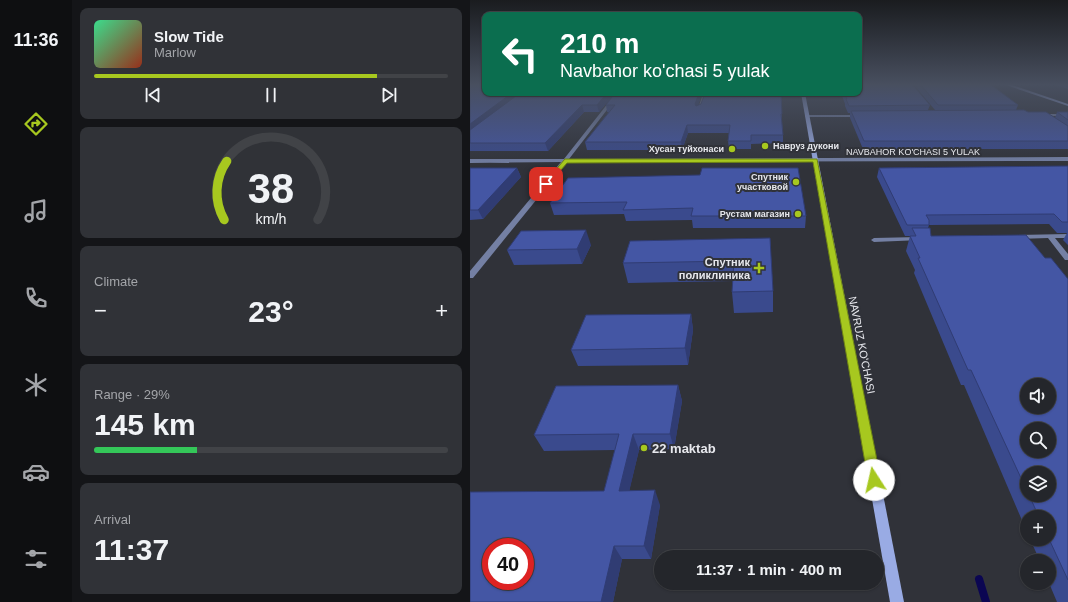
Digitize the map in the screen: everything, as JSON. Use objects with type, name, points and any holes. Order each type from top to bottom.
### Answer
[{"type":"street","points":[[470,276],[565,161],[603,112]]},
{"type":"street","name":"NAVRUZ KO'CHASI","points":[[806,112],[897,602]]},
{"type":"street","points":[[1034,115],[1068,115]]},
{"type":"street","points":[[1042,115],[1052,122]]},
{"type":"street","points":[[807,116],[863,116]]},
{"type":"street","name":"NAVBAHOR KO'CHASI 5 YULAK","points":[[470,161],[1068,159]]},
{"type":"street","points":[[1050,236],[1068,258]]},
{"type":"street","points":[[1012,237],[1068,236]]},
{"type":"street","points":[[874,240],[927,239]]},
{"type":"building","points":[[470,112],[486,112],[470,124]]},
{"type":"building","points":[[494,112],[575,112],[545,143],[470,143],[470,130]]},
{"type":"building","points":[[609,112],[782,112],[783,135],[751,135],[751,141],[728,141],[730,125],[687,125],[681,142],[585,142]]},
{"type":"building","points":[[851,112],[1046,112],[1068,126],[1068,141],[864,141]]},
{"type":"building","points":[[1057,112],[1068,112],[1068,120]]},
{"type":"building","points":[[1068,166],[1068,222],[1062,222],[1054,214],[926,215],[929,220],[929,225],[907,225],[879,168]]},
{"type":"building","points":[[470,168],[517,168],[478,210],[470,210]]},
{"type":"building","points":[[702,168],[798,168],[806,216],[691,216],[693,208],[623,210],[627,202],[550,203],[568,178],[700,175]]},
{"type":"building","points":[[912,228],[930,228],[931,236],[1026,235],[1045,258],[1051,258],[1068,279],[1068,580],[1052,546],[1056,546],[1056,510],[1036,510],[1032,502],[1056,502],[1056,466],[1020,466],[1020,476],[971,370],[968,370],[918,258],[920,258],[910,236],[916,236]]},
{"type":"building","points":[[586,230],[577,249],[507,250],[521,231]]},
{"type":"building","points":[[770,238],[773,291],[732,292],[734,261],[623,263],[630,241]]},
{"type":"building","points":[[691,314],[685,348],[571,350],[586,315]]},
{"type":"building","name":"22 maktab","points":[[678,385],[670,434],[633,434],[619,491],[655,490],[644,546],[614,546],[601,602],[470,602],[470,492],[604,491],[619,434],[534,435],[556,386]]},
{"type":"waterway","points":[[979,579],[986,602]]},
{"type":"place","name":"Навруз дукони","points":[[765,146]]},
{"type":"place","name":"Хусан туйхонаси","points":[[732,149]]},
{"type":"place","name":"Спутник участковой","points":[[796,182]]},
{"type":"place","name":"Рустам магазин","points":[[798,214]]},
{"type":"place","name":"Спутник поликлиника","points":[[759,268]]},
{"type":"place","name":"22 maktab","points":[[644,448]]},
{"type":"route","points":[[546,184],[565,161],[815,160],[874,480]]}]
